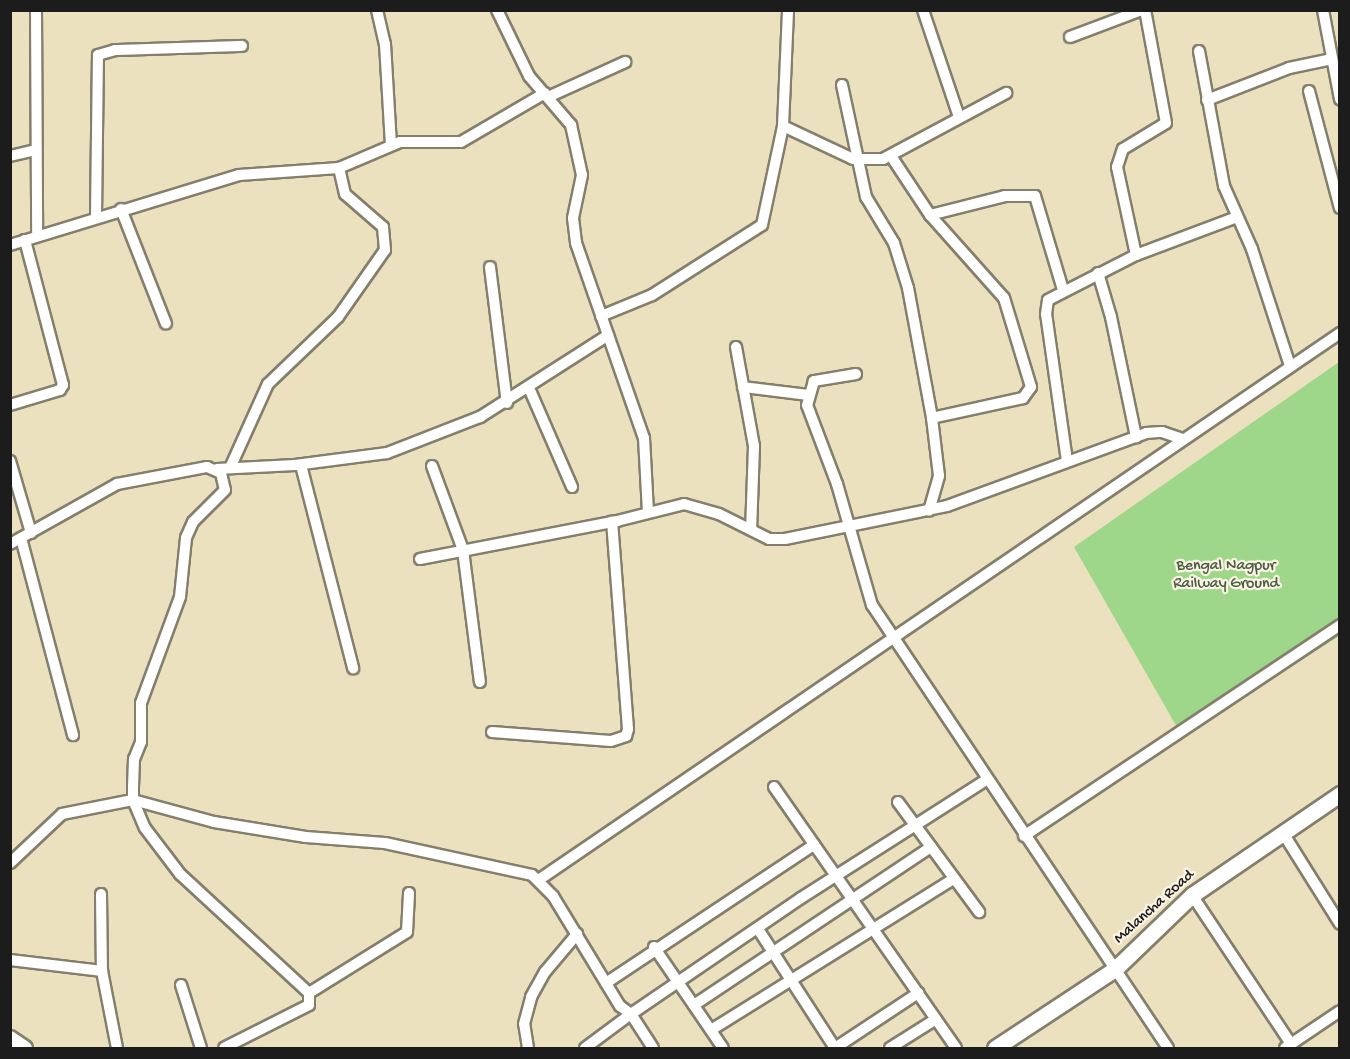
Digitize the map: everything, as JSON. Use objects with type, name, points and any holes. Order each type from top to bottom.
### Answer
[{"type":"main road","name":"Malancha Road","points":[[995,1048],[1115,969],[1192,895],[1340,794]]},
{"type":"street","points":[[36,10],[37,236]]},
{"type":"street","points":[[377,10],[386,55],[391,144]]},
{"type":"street","points":[[497,10],[529,76],[571,125],[582,175],[574,233],[644,438],[648,512]]},
{"type":"street","points":[[601,316],[652,295],[756,231],[766,213],[783,126],[788,10]]},
{"type":"street","points":[[923,10],[959,117]]},
{"type":"street","points":[[1070,37],[1143,10],[1166,123],[1123,149],[1117,167],[1136,255]]},
{"type":"street","points":[[1323,10],[1340,99]]},
{"type":"street","points":[[96,216],[98,55],[116,50],[242,46]]},
{"type":"street","points":[[1199,51],[1224,186],[1290,366]]},
{"type":"street","points":[[1207,100],[1289,68],[1332,59]]},
{"type":"street","points":[[10,246],[96,216],[250,172],[339,168],[391,144],[461,142],[546,95],[625,63]]},
{"type":"street","points":[[842,85],[866,197],[894,243],[908,288],[932,418],[939,476],[928,512]]},
{"type":"street","points":[[1309,91],[1340,208]]},
{"type":"street","points":[[783,126],[858,160],[891,156],[1006,93]]},
{"type":"street","points":[[10,156],[36,150]]},
{"type":"street","points":[[891,156],[930,215],[1004,298],[1031,387],[1023,398],[932,418]]},
{"type":"street","points":[[230,468],[268,384],[338,317],[385,250],[383,227],[345,194],[339,168]]},
{"type":"street","points":[[930,215],[1005,195],[1035,196],[1063,290]]},
{"type":"street","points":[[121,209],[166,324]]},
{"type":"street","points":[[1067,460],[1046,314],[1048,300],[1063,290],[1136,255],[1237,217]]},
{"type":"street","points":[[10,405],[60,390],[63,385],[25,240]]},
{"type":"street","points":[[490,267],[507,403]]},
{"type":"street","points":[[1098,273],[1111,317],[1136,437]]},
{"type":"street","points":[[540,879],[1340,333]]},
{"type":"street","points":[[10,544],[117,484],[207,467],[217,469],[301,465],[387,453],[480,417],[507,403],[608,335]]},
{"type":"street","points":[[736,347],[754,447],[751,530]]},
{"type":"street","points":[[856,374],[820,377],[810,386],[808,395],[811,422],[837,484],[872,605],[986,780],[1168,1048]]},
{"type":"street","points":[[743,387],[808,395]]},
{"type":"street","points":[[529,388],[572,487]]},
{"type":"street","points":[[420,559],[612,522],[684,504],[698,506],[775,540],[928,512],[1067,460],[1155,431],[1182,439]]},
{"type":"street","points":[[10,461],[74,735]]},
{"type":"street","points":[[301,465],[353,668]]},
{"type":"street","points":[[432,466],[463,550],[480,682]]},
{"type":"street","points":[[217,469],[225,490],[193,522],[186,538],[180,597],[141,703],[141,742],[133,769],[133,800],[145,828],[180,874],[309,993],[309,1005],[224,1048]]},
{"type":"street","points":[[492,732],[611,741],[626,736],[628,729],[612,522]]},
{"type":"street","points":[[1024,836],[1340,625]]},
{"type":"street","points":[[585,1048],[631,1014],[680,984],[836,876],[986,780]]},
{"type":"street","points":[[774,787],[956,1048]]},
{"type":"street","points":[[10,863],[62,814],[133,800],[214,822],[306,837],[384,843],[540,879],[626,1013],[631,1014],[653,1048]]},
{"type":"street","points":[[898,802],[979,912]]},
{"type":"street","points":[[1283,833],[1340,924]]},
{"type":"street","points":[[606,982],[654,947],[814,845]]},
{"type":"street","points":[[694,1005],[931,848]]},
{"type":"street","points":[[711,1030],[954,879]]},
{"type":"street","points":[[309,993],[407,932],[409,893]]},
{"type":"street","points":[[101,894],[102,971],[117,1048]]},
{"type":"street","points":[[1192,895],[1288,1046],[1339,1014]]},
{"type":"street","points":[[758,929],[835,1048],[918,993]]},
{"type":"street","points":[[528,1048],[524,1024],[531,998],[545,972],[576,934]]},
{"type":"street","points":[[654,947],[723,1048]]},
{"type":"street","points":[[10,960],[102,971]]},
{"type":"street","points":[[181,985],[201,1048]]},
{"type":"street","points":[[890,1048],[936,1020]]},
{"type":"street","points":[[10,1038],[25,1048]]},
{"type":"green space","name":"Bengal Nagpur Railway Ground","points":[[1339,362],[1339,636],[1182,736],[1074,547]]}]
